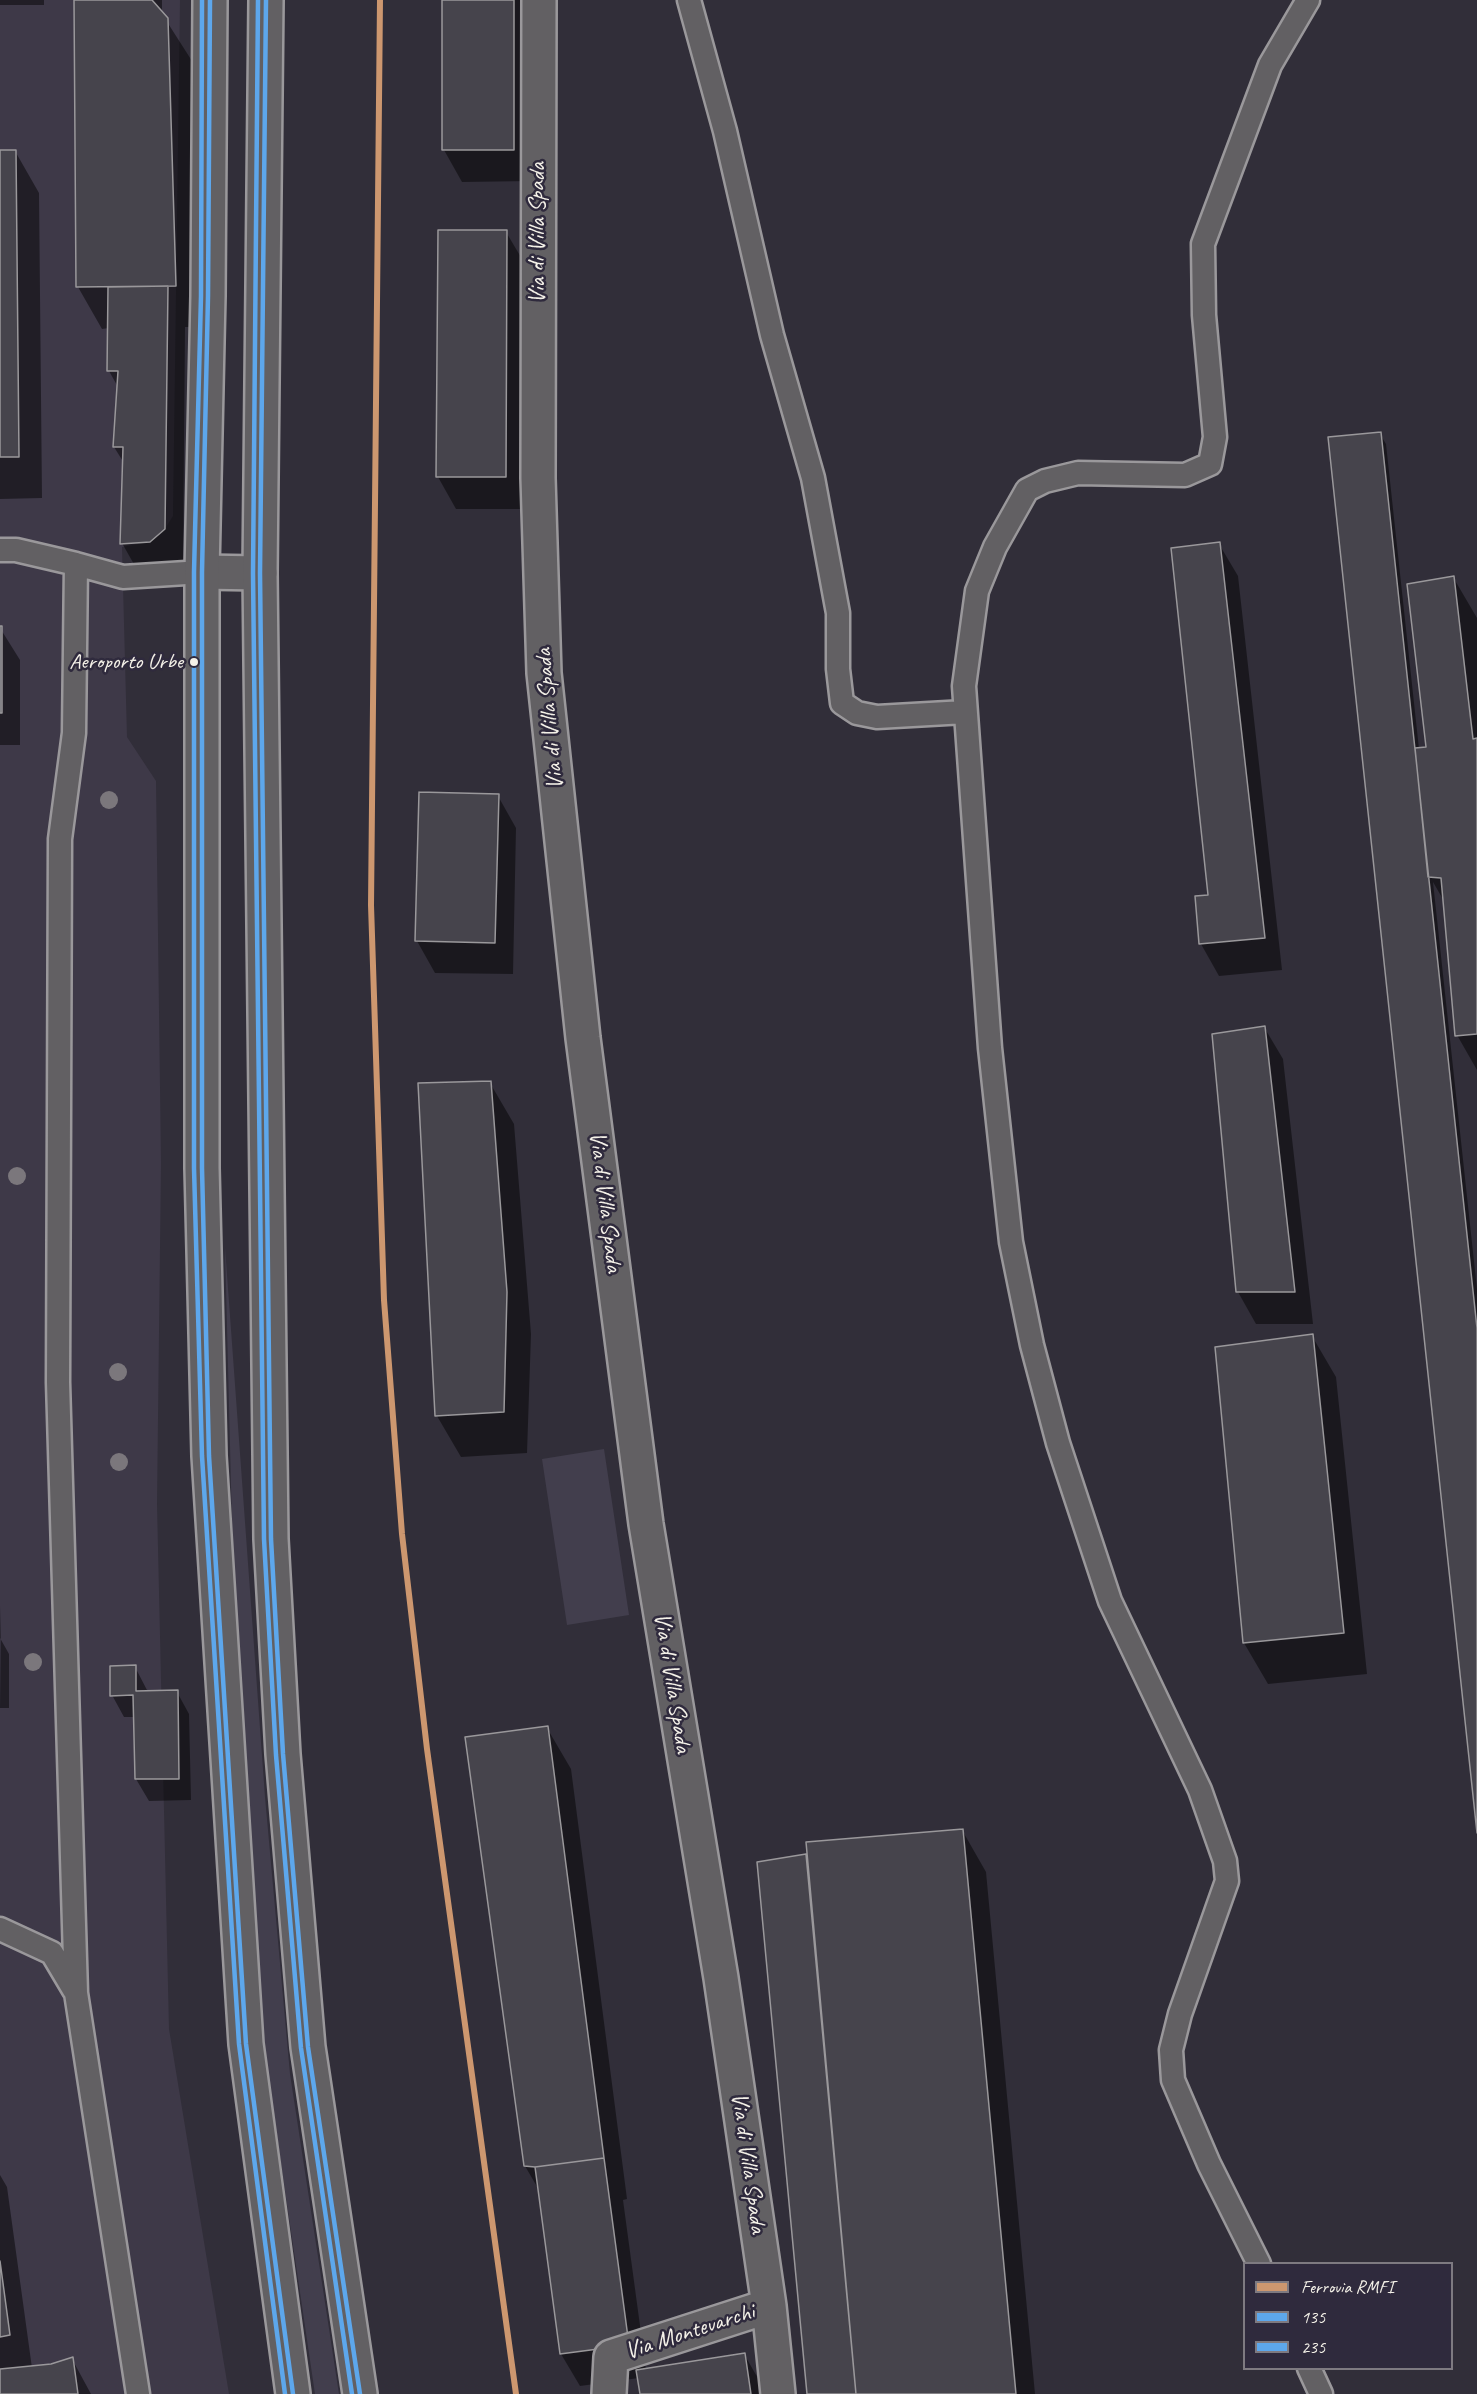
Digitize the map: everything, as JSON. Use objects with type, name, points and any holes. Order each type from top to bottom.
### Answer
[{"type":"main road","points":[[210,0],[208,296],[202,572],[202,1168],[209,1456],[246,2044],[292,2394]]},
{"type":"main road","points":[[266,0],[260,573],[271,1539],[283,1754],[308,2047],[360,2394]]},
{"type":"main road","name":"Via di Villa Spada","points":[[538,0],[538,478],[544,673],[584,1038],[646,1524],[721,1978],[769,2306],[778,2394]]},
{"type":"main road","points":[[202,572],[260,573]]},
{"type":"main road","name":"Via Montevarchi","points":[[609,2394],[611,2357],[769,2306]]},
{"type":"lane","points":[[689,0],[725,130],[772,335],[813,478],[838,613],[838,669],[842,703],[857,713],[877,717],[965,712]]},
{"type":"lane","points":[[1258,2262],[1209,2164],[1173,2080],[1171,2050],[1180,2014],[1227,1881],[1225,1861],[1200,1790],[1110,1601],[1055,1432],[1032,1345],[1011,1242],[990,1048],[964,686],[977,591],[995,547],[1027,490],[1045,481],[1077,473],[1185,475],[1210,464],[1215,437],[1204,315],[1203,244],[1217,201],[1270,65],[1308,0]]},
{"type":"lane","points":[[0,550],[16,550],[123,577],[202,572]]},
{"type":"lane","points":[[76,564],[74,733],[60,839],[58,1347],[76,1993],[138,2394]]},
{"type":"lane","points":[[0,1929],[52,1953],[76,1993]]},
{"type":"lane","points":[[1311,2370],[1321,2394]]},
{"type":"shaded area","points":[[0,0],[180,0],[173,516],[165,529],[150,542],[122,547],[127,737],[156,781],[161,1163],[157,1504],[169,2029],[229,2394],[0,2394]]},
{"type":"shaded area","points":[[225,1247],[265,1797],[290,2074],[339,2394],[315,2394],[265,2055],[233,1565]]},
{"type":"shaded area","points":[[604,1449],[629,1615],[567,1625],[542,1459]]},
{"type":"building","points":[[74,0],[152,0],[168,18],[176,286],[76,287]]},
{"type":"building","points":[[442,0],[514,0],[514,150],[442,150]]},
{"type":"building","points":[[0,150],[16,150],[19,457],[0,457]]},
{"type":"building","points":[[438,230],[507,230],[506,477],[436,477]]},
{"type":"building","points":[[168,286],[165,529],[150,542],[120,544],[123,447],[113,447],[118,371],[107,371],[108,287]]},
{"type":"building","points":[[1381,432],[1477,1328],[1477,1833],[1328,437]]},
{"type":"building","points":[[1220,542],[1265,938],[1199,944],[1195,896],[1208,895],[1171,548]]},
{"type":"building","points":[[1454,576],[1473,739],[1477,738],[1477,1034],[1455,1036],[1441,878],[1428,877],[1415,748],[1426,747],[1407,584]]},
{"type":"building","points":[[0,626],[2,626],[2,713],[0,713]]},
{"type":"building","points":[[419,792],[499,794],[495,943],[415,941]]},
{"type":"building","points":[[1265,1026],[1295,1292],[1236,1292],[1212,1034]]},
{"type":"building","points":[[491,1081],[507,1292],[504,1412],[435,1416],[418,1083]]},
{"type":"building","points":[[1313,1334],[1344,1633],[1243,1643],[1215,1347]]},
{"type":"building","points":[[136,1665],[136,1691],[178,1690],[179,1779],[135,1779],[133,1695],[110,1696],[110,1666]]},
{"type":"building","points":[[548,1726],[604,2158],[535,2167],[524,2166],[465,1737]]},
{"type":"building","points":[[963,1829],[1016,2394],[856,2394],[806,1842]]},
{"type":"building","points":[[806,1854],[856,2394],[807,2394],[757,1862]]},
{"type":"building","points":[[604,2158],[629,2345],[560,2354],[535,2167]]},
{"type":"building","points":[[0,2261],[10,2335],[0,2337]]},
{"type":"building","points":[[745,2353],[751,2394],[640,2394],[636,2370]]},
{"type":"building","points":[[73,2357],[78,2394],[0,2394],[0,2369],[51,2364]]},
{"type":"rail line","name":"RMFI","points":[[380,0],[371,905],[384,1300],[402,1534],[427,1749],[516,2394]]},
{"type":"transit line","name":"235","points":[[202,0],[201,296],[194,572],[194,1168],[202,1456],[239,2044],[285,2394]]},
{"type":"transit line","name":"135","points":[[210,0],[208,296],[202,572],[202,1168],[209,1456],[246,2044],[293,2394]]},
{"type":"transit line","name":"235","points":[[258,0],[253,573],[264,1539],[276,1755],[301,2048],[352,2394]]},
{"type":"transit line","name":"135","points":[[266,0],[260,573],[271,1539],[283,1754],[308,2047],[360,2394]]},
{"type":"place","name":"Aeroporto Urbe","points":[[194,662]]}]
